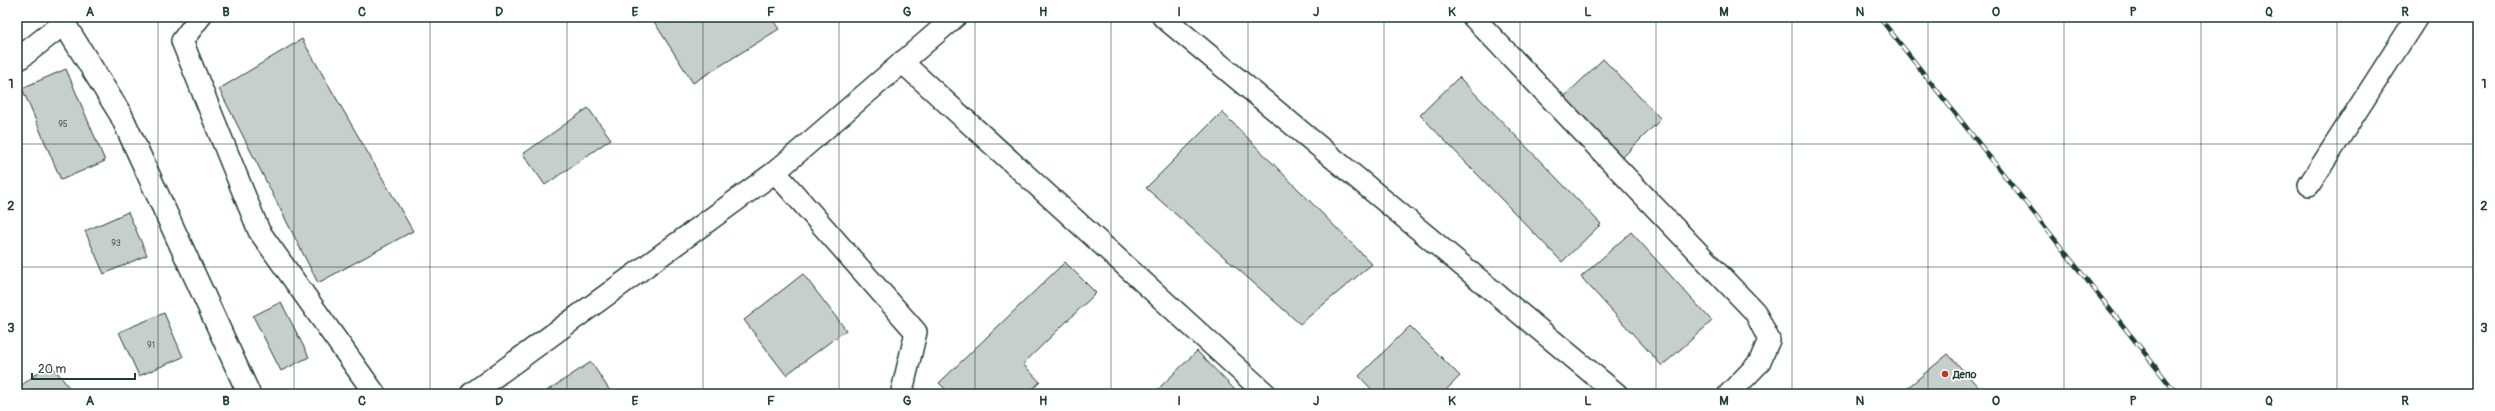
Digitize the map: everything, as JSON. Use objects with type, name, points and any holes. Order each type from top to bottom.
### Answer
[{"type":"street","points":[[17,60],[62,20],[121,115],[249,394]]},
{"type":"lane","points":[[200,17],[182,41],[259,231],[374,394]]},
{"type":"lane","points":[[471,394],[775,172],[955,17]]},
{"type":"lane","points":[[1162,17],[1617,394]]},
{"type":"lane","points":[[1473,17],[1755,312],[1769,340],[1759,363],[1729,394]]},
{"type":"lane","points":[[2309,185],[2417,17]]},
{"type":"lane","points":[[902,62],[1266,394]]},
{"type":"lane","points":[[775,172],[916,332],[902,391],[905,394]]},
{"type":"building","points":[[651,17],[771,17],[779,29],[693,83]]},
{"type":"building","points":[[302,39],[413,231],[318,283],[219,89]]},
{"type":"building","points":[[1603,59],[1661,119],[1621,159],[1562,99]]},
{"type":"building","points":[[66,69],[105,161],[61,180],[22,88]]},
{"type":"building","points":[[1459,77],[1601,224],[1562,262],[1420,115]]},
{"type":"building","points":[[588,108],[611,139],[545,185],[523,154]]},
{"type":"building","points":[[1222,112],[1372,264],[1300,324],[1146,188]]},
{"type":"building","points":[[128,212],[147,255],[104,274],[85,231]]},
{"type":"building","points":[[1631,232],[1712,321],[1662,366],[1581,277]]},
{"type":"building","points":[[1065,262],[1096,293],[1023,364],[1040,382],[1027,394],[950,394],[939,383]]},
{"type":"building","points":[[803,274],[846,330],[786,375],[744,320]]},
{"type":"building","points":[[281,302],[309,357],[281,371],[253,316]]},
{"type":"building","points":[[164,313],[183,357],[139,376],[119,332]]},
{"type":"building","points":[[1410,326],[1460,376],[1442,394],[1376,394],[1359,376]]},
{"type":"building","points":[[1197,351],[1239,394],[1153,394]]},
{"type":"building","name":"Депо","points":[[1948,354],[1985,394],[1900,394]]},
{"type":"building","points":[[591,362],[612,394],[542,394]]},
{"type":"building","points":[[50,363],[74,394],[17,394],[17,389]]},
{"type":"railway","points":[[1879,17],[2177,394]]},
{"type":"place","name":"Депо","points":[[1945,374]]}]
